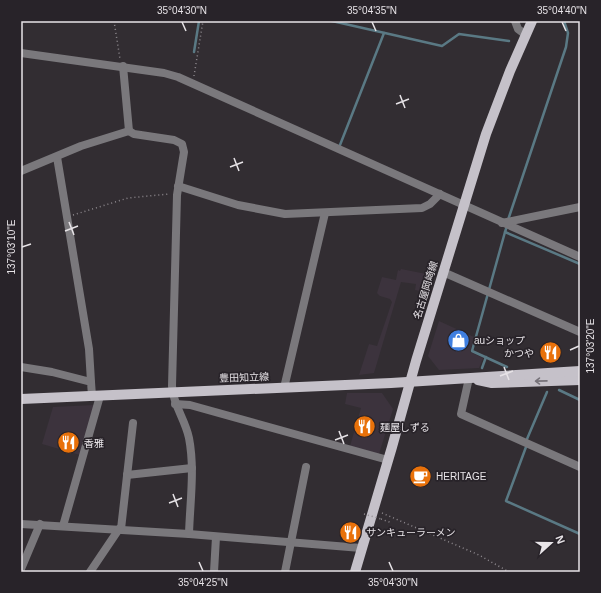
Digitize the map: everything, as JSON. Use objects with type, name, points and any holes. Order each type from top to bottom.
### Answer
[{"type":"main road","name":"名古屋岡崎線","points":[[355,572],[368,512],[388,460],[443,272],[486,134],[510,71],[532,21]]},
{"type":"main road","name":"豊田知立線","points":[[21,399],[284,388],[580,371]]},
{"type":"main road","name":"豊田知立線","points":[[468,378],[492,382],[580,380]]},
{"type":"street","points":[[515,21],[518,29],[526,35]]},
{"type":"street","points":[[21,52],[164,73],[193,82],[501,223],[580,257]]},
{"type":"street","points":[[122,66],[129,131]]},
{"type":"street","points":[[21,170],[57,157],[81,146],[129,131],[134,134],[174,140],[182,144],[184,152],[177,195],[172,392],[175,404],[186,425],[192,468],[188,534]]},
{"type":"street","points":[[57,157],[87,336],[91,364],[91,382],[96,396],[63,526]]},
{"type":"street","points":[[178,186],[238,205],[285,214],[422,208],[430,204],[440,194]]},
{"type":"street","points":[[501,223],[580,207]]},
{"type":"street","points":[[284,388],[325,213]]},
{"type":"street","points":[[443,272],[580,332]]},
{"type":"street","points":[[21,367],[58,373],[91,382]]},
{"type":"street","points":[[468,378],[461,414],[580,467]]},
{"type":"street","points":[[175,404],[197,407],[388,460]]},
{"type":"street","points":[[90,572],[120,529],[133,423]]},
{"type":"street","points":[[285,572],[306,467]]},
{"type":"street","points":[[127,475],[192,468]]},
{"type":"street","points":[[21,524],[120,529],[361,548]]},
{"type":"street","points":[[21,569],[40,524]]},
{"type":"street","points":[[214,572],[216,537]]},
{"type":"path","points":[[114,21],[122,66]]},
{"type":"path","points":[[193,82],[203,21]]},
{"type":"path","points":[[66,217],[137,196],[170,193],[177,195]]},
{"type":"path","points":[[368,512],[381,519],[392,522]]},
{"type":"path","points":[[368,512],[457,545],[509,572]]},
{"type":"shaded area","points":[[401,269],[431,275],[426,292],[415,290],[416,284],[401,282],[374,373],[359,375],[369,344],[377,346],[392,302],[390,299],[380,296],[377,293],[382,277],[396,280],[398,270],[400,271]]},
{"type":"shaded area","points":[[439,321],[474,337],[470,352],[483,358],[479,368],[439,370],[428,356]]},
{"type":"shaded area","points":[[347,393],[382,393],[393,409],[379,454],[350,446],[361,408],[345,404]]},
{"type":"shaded area","points":[[94,405],[80,455],[42,444],[53,407]]},
{"type":"waterway","points":[[194,52],[199,21]]},
{"type":"waterway","points":[[332,21],[442,46],[459,34],[509,41]]},
{"type":"waterway","points":[[508,220],[566,47],[568,33],[564,21]]},
{"type":"waterway","points":[[340,145],[384,33]]},
{"type":"waterway","points":[[507,226],[505,232],[580,264]]},
{"type":"waterway","points":[[505,232],[472,351],[507,367]]},
{"type":"waterway","points":[[482,368],[486,357]]},
{"type":"waterway","points":[[559,390],[580,400]]},
{"type":"waterway","points":[[527,439],[547,392]]},
{"type":"waterway","points":[[526,447],[506,501],[580,534]]},
{"type":"place","name":"auショップ","points":[[458,340]]},
{"type":"place","name":"かつや","points":[[550,353]]},
{"type":"place","name":"麺屋しずる","points":[[364,427]]},
{"type":"place","name":"香雅","points":[[68,443]]},
{"type":"place","name":"HERITAGE","points":[[421,476]]},
{"type":"place","name":"サンキューラーメン","points":[[350,532]]}]
